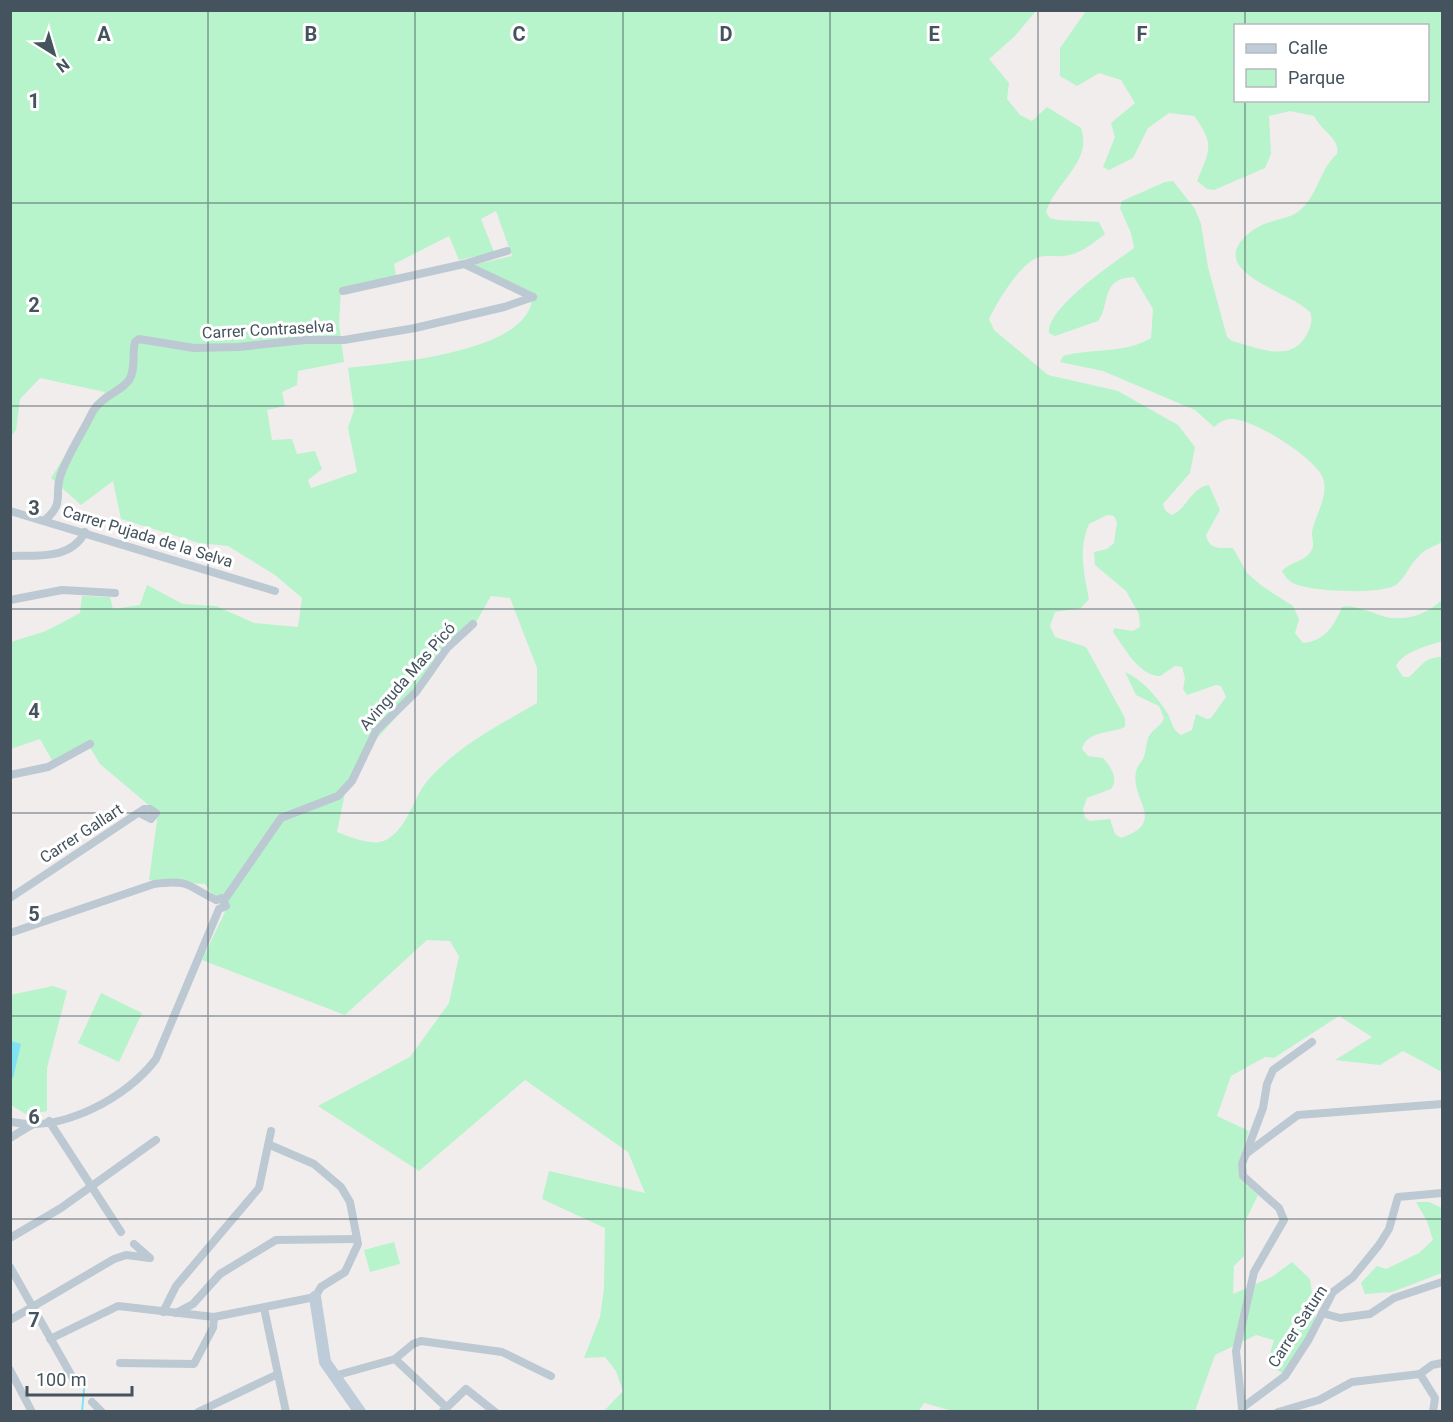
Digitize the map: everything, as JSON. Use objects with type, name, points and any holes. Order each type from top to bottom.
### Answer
[{"type":"street","points":[[343,291],[464,264],[507,251]]},
{"type":"street","name":"Carrer Contraselva","points":[[45,520],[56,511],[59,502],[60,477],[93,411],[100,401],[129,381],[133,368],[135,342],[139,339],[194,348],[238,347],[305,340],[344,340],[415,328],[504,307],[533,297],[464,264]]},
{"type":"street","name":"Carrer Pujada de la Selva","points":[[10,511],[275,591]]},
{"type":"street","points":[[10,556],[59,554],[80,542],[85,532]]},
{"type":"street","points":[[10,600],[62,590],[115,593]]},
{"type":"street","name":"Avinguda Mas Picó","points":[[11,1137],[11,1121],[33,1124],[80,1114],[111,1100],[149,1068],[156,1059],[219,909],[226,906],[220,900],[281,818],[338,796],[352,781],[376,731],[416,692],[447,648],[473,624]]},
{"type":"street","points":[[10,775],[48,767],[90,744]]},
{"type":"street","name":"Carrer Gallart","points":[[10,898],[139,813]]},
{"type":"street","points":[[10,933],[154,884],[174,881],[188,883],[220,900]]},
{"type":"street","points":[[1245,1410],[1236,1351],[1254,1272],[1284,1220],[1279,1208],[1243,1176],[1242,1164],[1263,1108],[1267,1084],[1273,1070],[1311,1042]]},
{"type":"street","points":[[1246,1153],[1298,1115],[1443,1104]]},
{"type":"street","points":[[49,1121],[121,1232]]},
{"type":"street","name":"Avinguda Mas Picó","points":[[11,1137],[33,1124]]},
{"type":"street","points":[[163,1312],[176,1286],[259,1188],[266,1150],[270,1145],[271,1131]]},
{"type":"street","points":[[10,1238],[61,1208],[90,1185],[156,1140]]},
{"type":"street","points":[[270,1145],[314,1164],[341,1187],[350,1202],[358,1245],[345,1272],[321,1287],[315,1298],[324,1356],[334,1376],[360,1412]]},
{"type":"street","name":"Carrer Saturn","points":[[1245,1410],[1285,1376],[1309,1339],[1333,1292],[1353,1277],[1379,1245],[1389,1229],[1398,1197],[1443,1193]]},
{"type":"street","points":[[175,1313],[193,1304],[219,1274],[276,1240],[357,1239]]},
{"type":"street","points":[[10,1320],[32,1305],[114,1259],[126,1255],[150,1258],[134,1244]]},
{"type":"street","points":[[10,1268],[74,1380]]},
{"type":"street","points":[[1322,1312],[1340,1318],[1370,1314],[1394,1298],[1443,1282]]},
{"type":"street","points":[[172,1297],[175,1313]]},
{"type":"street","points":[[50,1339],[111,1308],[124,1306],[214,1317],[315,1298]]},
{"type":"street","points":[[191,1315],[193,1304]]},
{"type":"street","points":[[264,1308],[286,1412]]},
{"type":"street","points":[[120,1363],[194,1364],[213,1328],[214,1317]]},
{"type":"street","points":[[334,1376],[395,1359],[413,1344],[421,1341],[465,1345],[502,1352],[551,1376]]},
{"type":"street","points":[[395,1359],[444,1409],[466,1389],[495,1412]]},
{"type":"street","points":[[1278,1412],[1319,1400],[1352,1382],[1420,1374],[1432,1365],[1443,1363]]},
{"type":"street","points":[[10,1370],[32,1412]]},
{"type":"street","points":[[198,1412],[278,1374]]},
{"type":"street","points":[[1420,1374],[1435,1398],[1433,1412]]},
{"type":"street","points":[[92,1402],[102,1412]]},
{"type":"green space","points":[[11,11],[1036,11],[1015,36],[989,59],[1009,83],[1007,99],[1020,115],[1032,121],[1047,107],[1081,128],[1083,140],[1078,162],[1057,191],[1046,212],[1050,218],[1057,220],[1099,222],[1105,234],[1074,254],[1039,257],[1024,267],[1003,293],[989,319],[994,330],[1048,375],[1118,391],[1178,425],[1195,447],[1190,473],[1163,504],[1165,510],[1171,515],[1181,509],[1197,490],[1209,485],[1220,510],[1206,535],[1207,540],[1212,546],[1233,548],[1247,573],[1262,586],[1293,606],[1299,619],[1295,633],[1303,643],[1323,636],[1336,620],[1342,607],[1348,606],[1388,617],[1405,618],[1425,612],[1442,600],[1442,641],[1404,656],[1396,666],[1403,677],[1409,677],[1427,660],[1442,657],[1442,1072],[1403,1051],[1380,1065],[1335,1060],[1372,1037],[1339,1016],[1274,1058],[1265,1057],[1231,1076],[1217,1116],[1249,1131],[1238,1164],[1240,1179],[1258,1195],[1245,1222],[1244,1256],[1234,1266],[1233,1294],[1272,1277],[1292,1262],[1310,1279],[1317,1330],[1287,1376],[1267,1364],[1274,1340],[1256,1335],[1215,1355],[1195,1411],[956,1412],[924,1403],[918,1412],[604,1411],[623,1391],[616,1371],[605,1357],[584,1358],[600,1317],[604,1289],[605,1228],[542,1199],[549,1171],[645,1193],[628,1152],[525,1080],[419,1171],[318,1106],[410,1057],[449,1003],[459,956],[450,941],[427,940],[345,1015],[202,960],[225,912],[205,884],[149,880],[158,813],[100,764],[88,744],[53,762],[40,739],[11,749],[11,642],[46,631],[80,613],[82,596],[110,597],[113,609],[140,605],[147,585],[183,604],[216,606],[254,623],[298,627],[302,598],[275,575],[228,546],[199,543],[121,519],[113,481],[81,505],[51,478],[105,392],[40,378],[20,399],[16,430],[11,436]],"holes":[[[496,211],[512,256],[473,265],[532,293],[527,313],[511,329],[487,342],[426,358],[348,368],[354,410],[348,428],[357,472],[311,488],[308,480],[322,469],[315,451],[297,454],[292,439],[272,440],[267,410],[285,406],[282,392],[297,385],[298,371],[344,362],[339,324],[341,289],[396,276],[394,264],[449,236],[459,260],[494,252],[481,219]],[[1107,515],[1114,516],[1117,522],[1114,543],[1107,549],[1094,552],[1095,565],[1126,591],[1139,614],[1140,627],[1133,631],[1114,628],[1113,632],[1133,660],[1152,675],[1160,676],[1175,666],[1182,667],[1185,678],[1183,689],[1187,695],[1216,685],[1221,686],[1226,697],[1211,718],[1207,719],[1196,714],[1192,730],[1181,735],[1175,730],[1168,714],[1153,694],[1143,683],[1125,672],[1136,695],[1159,706],[1164,718],[1150,735],[1144,756],[1136,772],[1136,782],[1145,817],[1142,825],[1135,832],[1121,838],[1115,834],[1110,819],[1090,821],[1085,818],[1083,809],[1087,798],[1111,789],[1114,777],[1103,758],[1088,756],[1082,749],[1084,743],[1094,736],[1125,727],[1125,718],[1086,647],[1055,637],[1050,626],[1055,612],[1081,608],[1089,599],[1083,552],[1089,524]],[[491,596],[510,598],[537,668],[537,703],[453,756],[428,780],[400,828],[386,840],[368,842],[337,832],[345,793],[371,745],[428,682],[449,651],[471,631]]]},
{"type":"green space","points":[[1086,11],[1442,11],[1442,542],[1421,554],[1396,585],[1375,590],[1327,590],[1299,585],[1286,577],[1282,571],[1305,557],[1312,549],[1313,526],[1325,490],[1322,476],[1316,468],[1294,449],[1252,424],[1230,419],[1214,427],[1195,410],[1103,371],[1060,362],[1063,356],[1119,349],[1151,338],[1153,309],[1134,277],[1115,282],[1098,321],[1055,336],[1049,333],[1051,322],[1083,286],[1134,248],[1131,233],[1120,208],[1122,201],[1165,182],[1173,181],[1195,209],[1201,224],[1208,267],[1227,337],[1232,341],[1263,350],[1293,349],[1301,343],[1308,331],[1311,320],[1310,312],[1253,278],[1241,268],[1236,257],[1239,244],[1253,230],[1288,217],[1305,205],[1331,160],[1337,154],[1333,139],[1314,116],[1290,111],[1269,116],[1271,154],[1265,168],[1214,190],[1207,189],[1197,181],[1208,147],[1208,141],[1201,126],[1194,116],[1169,113],[1148,128],[1133,158],[1109,170],[1103,167],[1115,137],[1111,123],[1135,103],[1121,80],[1099,73],[1077,86],[1060,76],[1060,48]]},
{"type":"green space","points":[[53,986],[67,991],[47,1068],[47,1111],[27,1115],[11,1105],[10,995]]},
{"type":"green space","points":[[101,993],[142,1013],[119,1062],[78,1043]]},
{"type":"green space","points":[[1416,1202],[1429,1202],[1442,1208],[1442,1273],[1392,1292],[1365,1294],[1361,1283],[1377,1266],[1386,1269],[1419,1253],[1433,1240],[1427,1221]]},
{"type":"green space","points":[[394,1242],[400,1264],[370,1272],[364,1250]]},
{"type":"water","points":[[11,1041],[21,1044],[13,1078],[11,1077]]},
{"type":"waterway","points":[[82,1412],[85,1377]]}]
